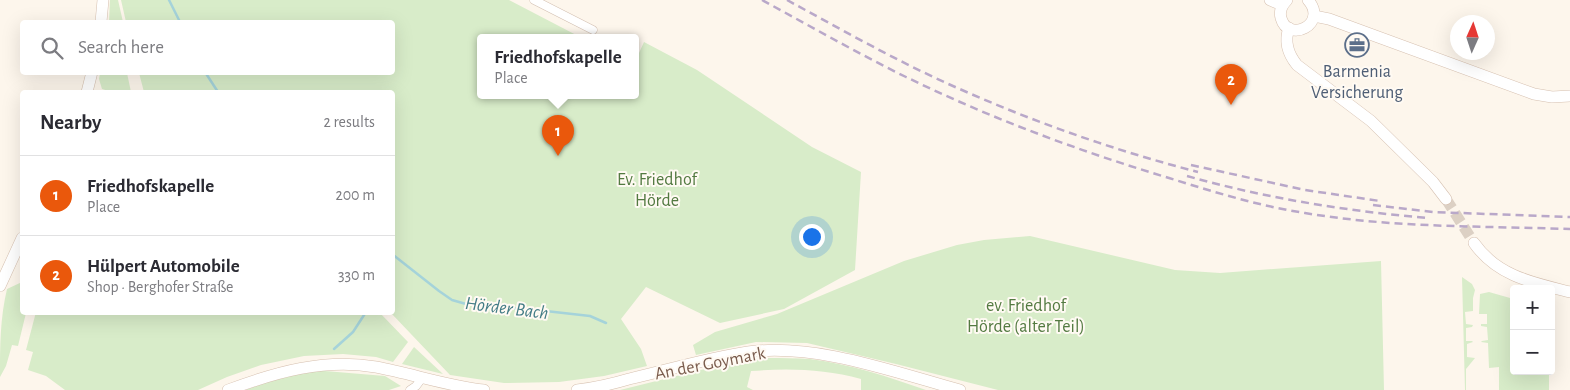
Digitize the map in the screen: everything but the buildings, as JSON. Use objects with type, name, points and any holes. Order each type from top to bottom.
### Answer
[{"type":"main road","points":[[101,20],[103,0]]},
{"type":"main road","points":[[1270,0],[1284,3],[1280,10],[1282,21],[1294,30],[1305,28],[1312,21],[1314,16],[1312,5],[1308,0]]},
{"type":"main road","points":[[1314,16],[1329,18],[1534,94],[1552,97],[1570,96]]},
{"type":"main road","points":[[1289,28],[1287,36],[1288,47],[1290,56],[1297,64],[1371,121],[1428,178],[1446,199]]},
{"type":"main road","points":[[89,90],[92,75]]},
{"type":"main road","points":[[0,286],[20,242]]},
{"type":"main road","points":[[1474,243],[1491,262],[1515,277],[1570,292]]},
{"type":"main road","name":"An der Goymark","points":[[577,390],[600,388],[732,355],[771,351],[812,352],[827,355],[960,390]]},
{"type":"main road","points":[[228,390],[276,374],[331,364],[375,367],[455,386],[484,390]]},
{"type":"street","points":[[534,0],[593,30]]},
{"type":"street","points":[[410,390],[422,378]]},
{"type":"green space","points":[[110,0],[118,0],[123,20],[109,20]]},
{"type":"green space","name":"Ev. Friedhof Hörde","points":[[121,0],[509,0],[574,34],[477,34],[477,99],[639,99],[639,53],[644,42],[697,70],[812,147],[861,172],[855,270],[784,309],[720,323],[646,287],[621,319],[641,349],[647,366],[604,376],[559,382],[504,383],[450,375],[393,315],[395,315],[395,90],[143,90],[140,75],[395,75],[395,20],[126,20]]},
{"type":"green space","points":[[100,75],[127,75],[131,90],[102,89]]},
{"type":"green space","name":"ev. Friedhof Hörde (alter Teil)","points":[[1030,236],[1175,270],[1220,273],[1381,261],[1384,390],[998,390],[807,343],[756,342],[696,355],[693,345],[715,332],[777,314],[904,261],[957,245],[984,240]]},
{"type":"green space","points":[[1462,277],[1472,284],[1475,290],[1473,311],[1465,312],[1466,324],[1473,325],[1466,328],[1466,341],[1473,342],[1467,344],[1467,357],[1475,358],[1466,369],[1466,390],[1465,390]]},
{"type":"green space","points":[[20,283],[20,315],[26,315],[18,346],[12,345],[6,366],[0,377],[0,344],[7,289]]},
{"type":"green space","points":[[1489,292],[1510,298],[1510,375],[1549,375],[1549,390],[1499,390],[1499,367],[1489,368],[1488,343],[1481,342],[1488,340],[1487,327],[1481,326],[1481,324],[1487,324],[1487,314],[1479,314],[1480,294]]},
{"type":"green space","points":[[35,315],[382,315],[408,342],[393,362],[376,357],[343,354],[304,356],[261,365],[198,390],[65,390],[46,376],[28,370],[33,352],[26,350]]},
{"type":"green space","points":[[414,347],[443,374],[402,364]]},
{"type":"green space","points":[[768,358],[810,359],[840,364],[926,390],[861,390],[861,379],[820,371],[779,370],[751,371],[747,387],[753,390],[620,390],[717,366]]},
{"type":"green space","points":[[318,368],[325,371],[385,376],[401,386],[389,390],[245,390],[275,379]]},
{"type":"waterway","name":"Hörder Bach","points":[[169,0],[179,20]]},
{"type":"waterway","name":"Hörder Bach","points":[[207,75],[217,90]]},
{"type":"waterway","name":"Hörder Bach","points":[[395,256],[452,300],[466,304],[505,309],[519,308],[590,316],[606,323]]},
{"type":"waterway","points":[[334,349],[353,332],[364,315]]},
{"type":"tunnel","points":[[1446,199],[1474,243]]},
{"type":"railway","points":[[762,0],[888,68],[1002,120],[1135,168],[1254,203],[1338,218],[1404,224],[1570,229]]},
{"type":"railway","points":[[787,0],[895,58],[991,102],[1078,136],[1198,172]]},
{"type":"railway","points":[[1191,165],[1305,190],[1380,201]]},
{"type":"railway","points":[[1187,176],[1246,191],[1306,203],[1428,218]]},
{"type":"railway","points":[[1373,205],[1433,212],[1570,217]]},
{"type":"place","name":"Barmenia Versicherung","points":[[1357,45]]},
{"type":"place","name":"Hülpert Automobile","points":[[1231,105]]},
{"type":"place","name":"Friedhofskapelle","points":[[558,156]]}]
